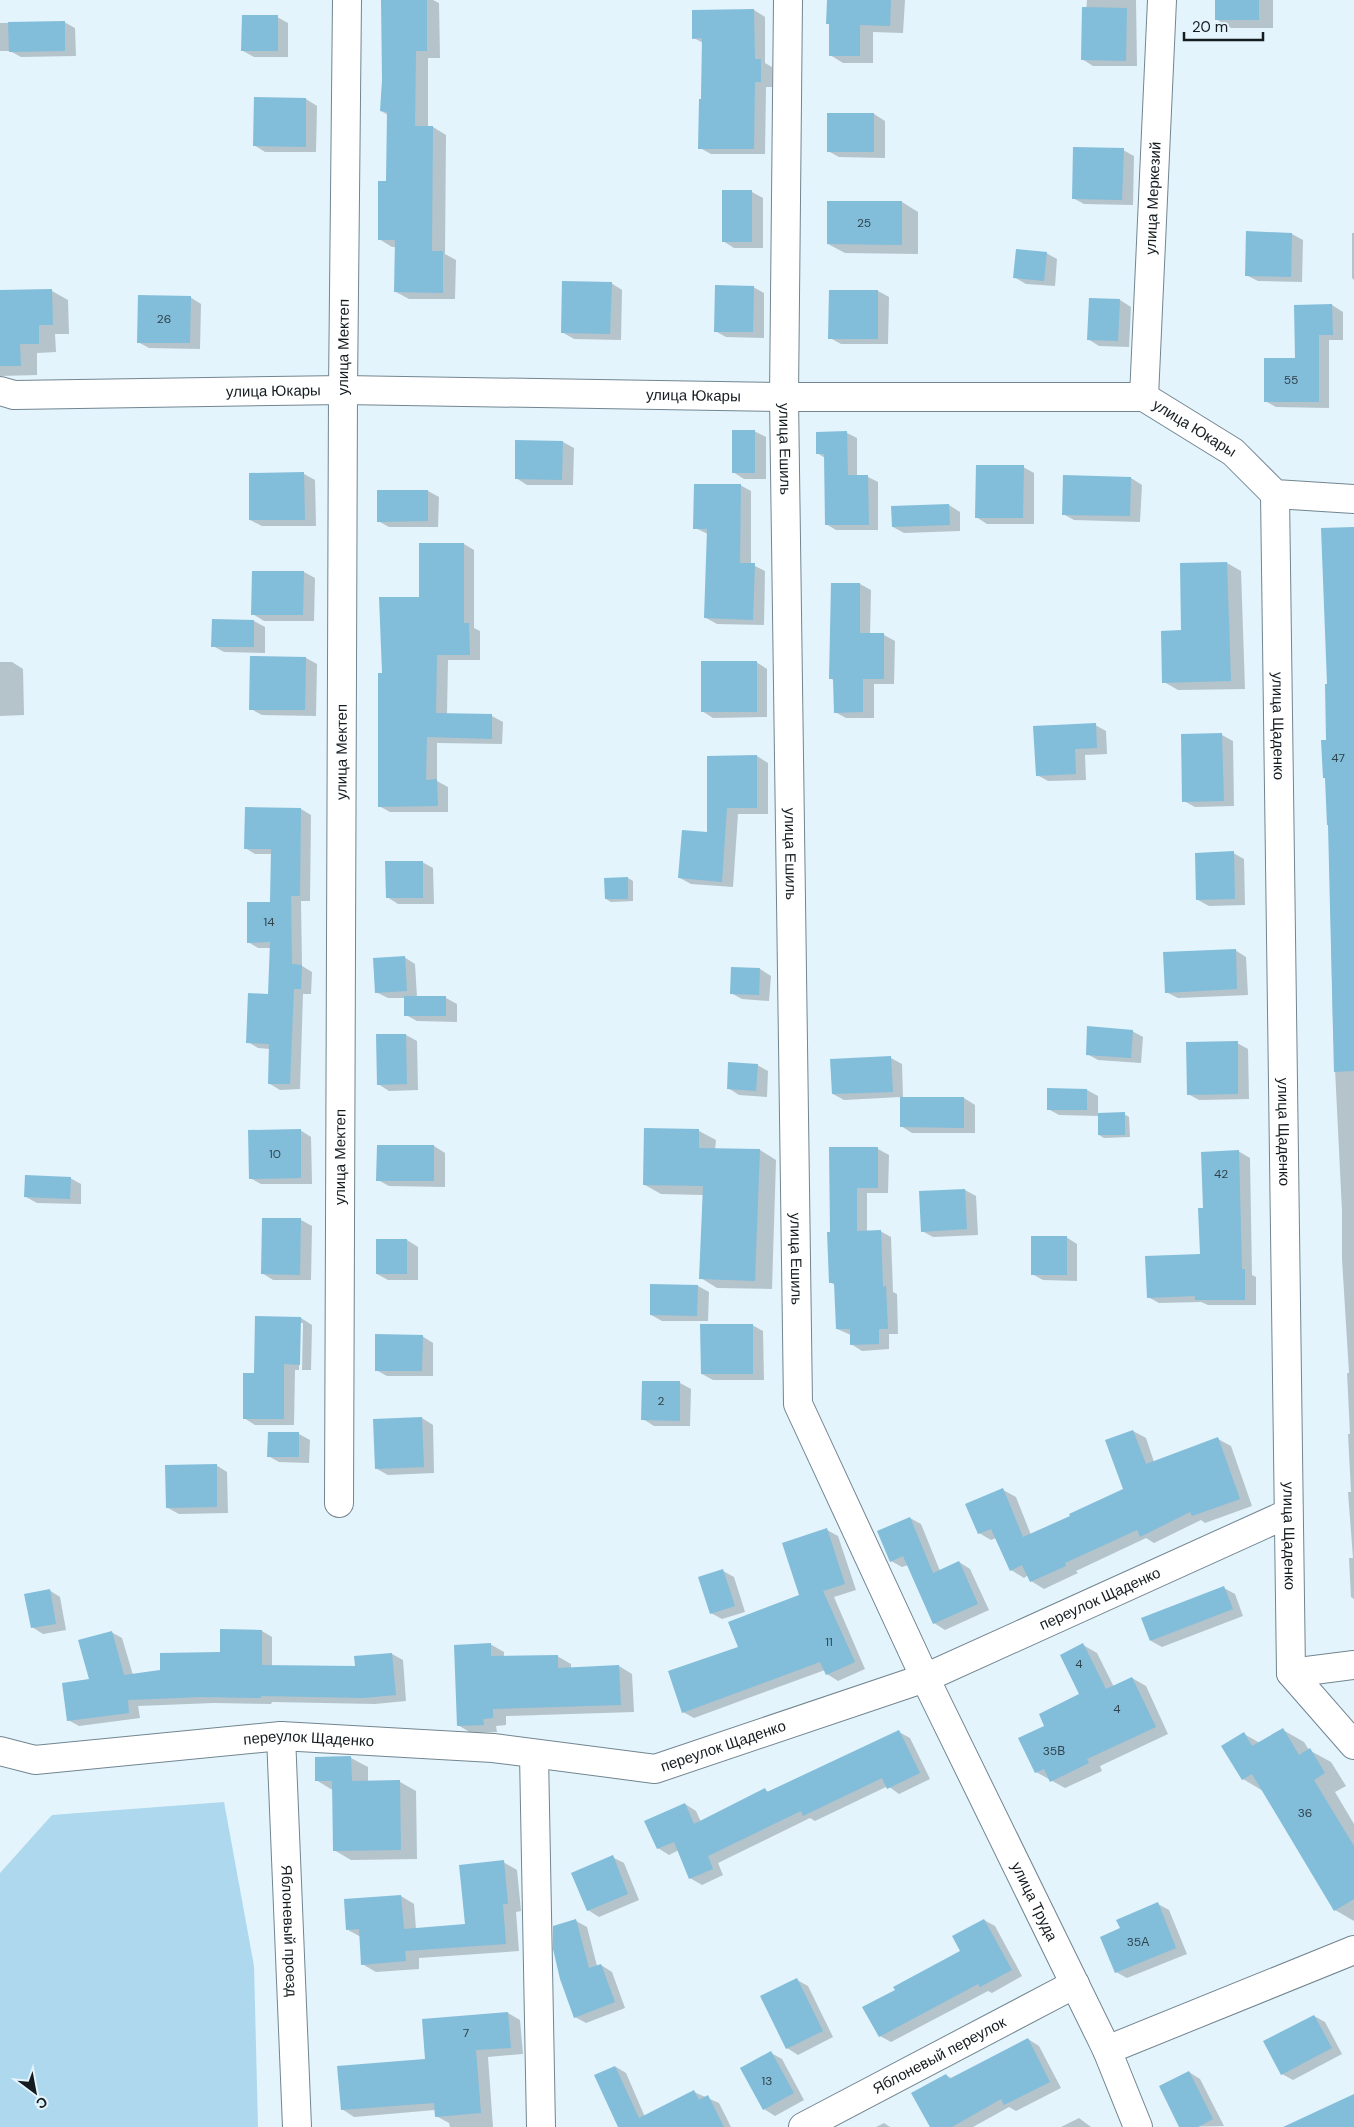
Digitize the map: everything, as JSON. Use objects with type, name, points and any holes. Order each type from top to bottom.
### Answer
[{"type":"street","name":"улица Мектеп","points":[[339,1503],[343,390],[347,0]]},
{"type":"street","name":"улица Ешиль","points":[[788,0],[784,397],[798,1404],[925,1678]]},
{"type":"street","name":"улица Меркезий","points":[[1144,397],[1162,0]]},
{"type":"street","name":"улица Юкары","points":[[0,390],[14,394],[343,390],[784,397],[1144,397],[1234,452],[1276,494]]},
{"type":"street","points":[[1276,494],[1354,499]]},
{"type":"street","name":"улица Щаденко","points":[[1276,494],[1287,1514],[1291,1673]]},
{"type":"street","name":"переулок Щаденко","points":[[0,1751],[35,1760],[281,1736],[493,1748],[655,1769],[925,1678],[1287,1514]]},
{"type":"street","points":[[1291,1673],[1354,1665]]},
{"type":"street","points":[[1291,1673],[1354,1745]]},
{"type":"street","name":"улица Труда","points":[[925,1678],[1107,2050],[1138,2127]]},
{"type":"street","name":"Яблоневый проезд","points":[[281,1736],[297,2127]]},
{"type":"street","points":[[534,1754],[541,2127]]},
{"type":"street","points":[[1107,2050],[1354,1950]]},
{"type":"street","name":"Яблоневый переулок","points":[[803,2127],[1075,1984]]},
{"type":"shaded area","points":[[224,1802],[254,1966],[258,2127],[0,2127],[0,1873],[52,1815]]},
{"type":"building","points":[[381,0],[427,0],[427,51],[416,51],[415,126],[433,126],[432,251],[443,251],[443,293],[394,292],[395,240],[378,240],[378,181],[386,181],[387,112],[380,111],[382,80]]},
{"type":"building","points":[[827,0],[891,0],[890,26],[860,25],[860,56],[829,56],[829,24],[826,24]]},
{"type":"building","points":[[1215,0],[1259,0],[1259,20],[1215,20]]},
{"type":"building","points":[[1082,7],[1127,8],[1126,61],[1081,60]]},
{"type":"building","points":[[754,9],[755,59],[761,59],[761,82],[755,82],[754,149],[698,149],[702,38],[692,39],[692,10]]},
{"type":"building","points":[[242,15],[278,15],[278,51],[241,51]]},
{"type":"building","points":[[65,21],[65,51],[9,52],[8,22]]},
{"type":"building","points":[[254,97],[306,98],[306,147],[253,146]]},
{"type":"building","points":[[827,113],[874,113],[874,152],[827,152]]},
{"type":"building","points":[[1073,147],[1124,148],[1122,200],[1072,199]]},
{"type":"building","points":[[722,190],[752,190],[752,242],[722,242]]},
{"type":"building","points":[[827,201],[902,201],[902,245],[827,244]]},
{"type":"building","points":[[1246,231],[1292,233],[1291,277],[1245,276]]},
{"type":"building","points":[[1016,249],[1047,252],[1044,281],[1013,278]]},
{"type":"building","points":[[562,281],[612,282],[610,334],[561,333]]},
{"type":"building","points":[[715,285],[754,286],[753,332],[714,332]]},
{"type":"building","points":[[52,289],[53,325],[39,325],[39,344],[20,344],[21,366],[0,366],[0,290]]},
{"type":"building","points":[[829,290],[878,290],[878,339],[828,339]]},
{"type":"building","points":[[138,295],[191,296],[190,343],[137,343]]},
{"type":"building","points":[[1089,298],[1120,299],[1118,341],[1087,340]]},
{"type":"building","points":[[1332,304],[1333,335],[1319,335],[1319,402],[1264,402],[1264,358],[1295,358],[1294,305]]},
{"type":"building","points":[[732,430],[755,430],[755,473],[732,473]]},
{"type":"building","points":[[847,431],[848,475],[868,475],[869,525],[825,525],[824,454],[816,454],[816,432]]},
{"type":"building","points":[[515,440],[563,441],[562,480],[515,479]]},
{"type":"building","points":[[976,465],[1024,465],[1023,518],[975,518]]},
{"type":"building","points":[[304,472],[305,520],[249,520],[249,473]]},
{"type":"building","points":[[1063,475],[1131,477],[1130,516],[1062,515]]},
{"type":"building","points":[[694,484],[741,484],[740,563],[755,563],[753,620],[704,618],[707,529],[693,529]]},
{"type":"building","points":[[377,490],[428,490],[428,521],[377,522]]},
{"type":"building","points":[[949,504],[950,525],[892,527],[891,506]]},
{"type":"building","points":[[1354,527],[1354,1071],[1334,1072],[1328,825],[1321,740],[1326,740],[1325,684],[1327,684],[1321,528]]},
{"type":"building","points":[[419,543],[464,543],[464,623],[469,623],[470,655],[437,655],[436,713],[492,714],[492,739],[427,737],[426,780],[437,779],[438,806],[378,807],[378,673],[382,673],[379,597],[419,597]]},
{"type":"building","points":[[1227,562],[1231,681],[1162,683],[1161,631],[1181,630],[1180,563]]},
{"type":"building","points":[[252,571],[304,571],[303,615],[251,615]]},
{"type":"building","points":[[831,583],[860,583],[860,633],[884,633],[884,679],[863,679],[863,712],[834,713],[833,679],[829,679]]},
{"type":"building","points":[[212,619],[254,620],[254,647],[211,647]]},
{"type":"building","points":[[250,656],[306,657],[305,710],[249,710]]},
{"type":"building","points":[[701,661],[757,661],[757,712],[701,712]]},
{"type":"building","points":[[1096,723],[1097,748],[1075,749],[1076,774],[1036,776],[1033,726]]},
{"type":"building","points":[[1222,733],[1224,801],[1182,802],[1181,734]]},
{"type":"building","points":[[757,755],[757,808],[727,808],[722,882],[678,878],[682,830],[707,832],[707,756]]},
{"type":"building","points":[[245,807],[301,808],[300,896],[291,896],[292,964],[302,965],[301,989],[294,989],[290,1084],[268,1084],[269,1044],[246,1043],[248,993],[268,994],[270,942],[247,943],[247,902],[270,902],[271,849],[244,849]]},
{"type":"building","points":[[1234,851],[1235,899],[1196,900],[1195,853]]},
{"type":"building","points":[[385,861],[423,861],[423,898],[386,898]]},
{"type":"building","points":[[628,877],[628,899],[605,899],[604,878]]},
{"type":"building","points":[[1236,949],[1237,989],[1165,993],[1163,952]]},
{"type":"building","points":[[405,956],[407,991],[375,993],[373,958]]},
{"type":"building","points":[[731,967],[760,968],[759,995],[730,994]]},
{"type":"building","points":[[404,996],[446,996],[446,1016],[404,1016]]},
{"type":"building","points":[[1087,1026],[1133,1030],[1131,1058],[1086,1055]]},
{"type":"building","points":[[376,1034],[406,1034],[407,1084],[377,1085]]},
{"type":"building","points":[[1238,1041],[1238,1094],[1187,1095],[1186,1042]]},
{"type":"building","points":[[891,1056],[893,1092],[832,1094],[830,1059]]},
{"type":"building","points":[[728,1062],[758,1064],[756,1091],[727,1089]]},
{"type":"building","points":[[1047,1088],[1087,1089],[1087,1110],[1047,1110]]},
{"type":"building","points":[[900,1097],[964,1097],[964,1128],[900,1127]]},
{"type":"building","points":[[1125,1112],[1125,1135],[1098,1135],[1098,1113]]},
{"type":"building","points":[[644,1128],[699,1129],[699,1148],[760,1149],[755,1281],[699,1279],[703,1186],[643,1185]]},
{"type":"building","points":[[301,1129],[301,1178],[249,1179],[248,1130]]},
{"type":"building","points":[[377,1145],[434,1145],[434,1181],[376,1181]]},
{"type":"building","points":[[829,1147],[878,1147],[878,1188],[857,1188],[857,1231],[881,1230],[883,1287],[886,1286],[888,1329],[879,1329],[879,1344],[850,1345],[850,1329],[836,1329],[834,1283],[829,1283],[827,1232],[830,1232]]},
{"type":"building","points":[[1239,1150],[1242,1269],[1245,1269],[1245,1300],[1195,1300],[1195,1296],[1147,1298],[1145,1256],[1200,1254],[1198,1208],[1203,1208],[1201,1152]]},
{"type":"building","points":[[25,1175],[71,1177],[70,1199],[24,1197]]},
{"type":"building","points":[[965,1189],[967,1229],[921,1232],[919,1191]]},
{"type":"building","points":[[262,1218],[301,1218],[300,1275],[261,1274]]},
{"type":"building","points":[[1031,1236],[1067,1236],[1067,1275],[1031,1275]]},
{"type":"building","points":[[376,1239],[407,1239],[407,1274],[376,1274]]},
{"type":"building","points":[[650,1284],[698,1285],[697,1316],[650,1315]]},
{"type":"building","points":[[255,1316],[301,1317],[300,1365],[284,1364],[284,1419],[243,1419],[243,1373],[254,1373]]},
{"type":"building","points":[[700,1324],[753,1324],[753,1374],[701,1374]]},
{"type":"building","points":[[375,1334],[423,1335],[422,1371],[375,1371]]},
{"type":"building","points":[[642,1381],[680,1381],[680,1421],[641,1420]]},
{"type":"building","points":[[422,1417],[424,1467],[375,1469],[373,1419]]},
{"type":"building","points":[[1133,1430],[1146,1464],[1218,1437],[1240,1499],[1192,1516],[1190,1512],[1140,1537],[1137,1530],[1065,1563],[1066,1566],[1030,1582],[1022,1565],[1010,1571],[991,1529],[978,1534],[965,1504],[1003,1488],[1023,1537],[1123,1489],[1105,1440]]},
{"type":"building","points":[[268,1432],[299,1432],[299,1457],[267,1457]]},
{"type":"building","points":[[217,1464],[217,1507],[166,1508],[165,1465]]},
{"type":"building","points":[[910,1517],[933,1573],[959,1561],[978,1604],[933,1624],[903,1556],[890,1562],[877,1531]]},
{"type":"building","points":[[827,1528],[845,1584],[823,1591],[855,1662],[826,1675],[820,1662],[682,1713],[668,1671],[738,1647],[728,1622],[799,1595],[782,1543]]},
{"type":"building","points":[[723,1569],[735,1606],[710,1614],[698,1577]]},
{"type":"building","points":[[1224,1586],[1233,1609],[1150,1641],[1141,1618]]},
{"type":"building","points":[[50,1589],[56,1624],[31,1628],[24,1594]]},
{"type":"building","points":[[220,1629],[262,1630],[262,1665],[355,1666],[354,1656],[392,1653],[396,1695],[363,1698],[261,1696],[261,1698],[201,1697],[128,1700],[129,1713],[67,1721],[62,1683],[89,1679],[78,1640],[112,1631],[124,1675],[160,1670],[160,1653],[220,1652]]},
{"type":"building","points":[[491,1643],[491,1656],[558,1655],[558,1668],[619,1665],[621,1705],[493,1709],[493,1718],[483,1719],[484,1725],[457,1726],[454,1645]]},
{"type":"building","points":[[1083,1643],[1106,1689],[1132,1677],[1156,1727],[1087,1759],[1089,1763],[1050,1782],[1044,1769],[1035,1773],[1018,1738],[1044,1726],[1039,1714],[1079,1694],[1060,1655]]},
{"type":"building","points":[[1283,1728],[1299,1755],[1310,1748],[1325,1773],[1314,1780],[1354,1846],[1354,1899],[1334,1911],[1252,1774],[1242,1780],[1221,1746],[1244,1732],[1252,1746]]},
{"type":"building","points":[[899,1730],[920,1773],[887,1789],[882,1778],[803,1816],[801,1811],[708,1856],[713,1869],[689,1879],[674,1842],[657,1849],[644,1821],[685,1803],[694,1824],[765,1788],[767,1792]]},
{"type":"building","points":[[351,1756],[352,1781],[400,1780],[401,1850],[333,1851],[332,1781],[315,1781],[315,1757]]},
{"type":"building","points":[[613,1855],[628,1894],[587,1911],[571,1873]]},
{"type":"building","points":[[504,1860],[508,1904],[503,1904],[506,1944],[405,1951],[406,1961],[361,1965],[359,1929],[346,1930],[344,1899],[401,1895],[404,1929],[465,1924],[459,1865]]},
{"type":"building","points":[[1158,1902],[1176,1948],[1115,1973],[1100,1937],[1120,1928],[1116,1920]]},
{"type":"building","points":[[576,1919],[589,1968],[601,1964],[615,2002],[574,2018],[560,1979],[553,1949],[553,1926]]},
{"type":"building","points":[[984,1919],[1012,1970],[980,1987],[978,1984],[879,2037],[862,2007],[895,1990],[893,1987],[960,1951],[952,1936]]},
{"type":"building","points":[[797,1978],[823,2031],[786,2049],[760,1996]]},
{"type":"building","points":[[508,2012],[511,2048],[476,2050],[481,2113],[435,2117],[434,2103],[341,2110],[337,2066],[425,2059],[422,2019]]},
{"type":"building","points":[[1314,2015],[1332,2048],[1281,2075],[1263,2041]]},
{"type":"building","points":[[1028,2038],[1050,2082],[1004,2105],[1001,2099],[952,2127],[930,2127],[911,2093],[946,2074],[949,2079]]},
{"type":"building","points":[[771,2051],[794,2093],[763,2110],[740,2068]]},
{"type":"building","points":[[615,2066],[639,2118],[694,2090],[699,2100],[708,2095],[724,2127],[618,2127],[594,2075]]},
{"type":"building","points":[[1189,2071],[1213,2119],[1198,2127],[1179,2127],[1159,2086]]},
{"type":"building","points":[[1354,2094],[1354,2127],[1283,2127]]}]
